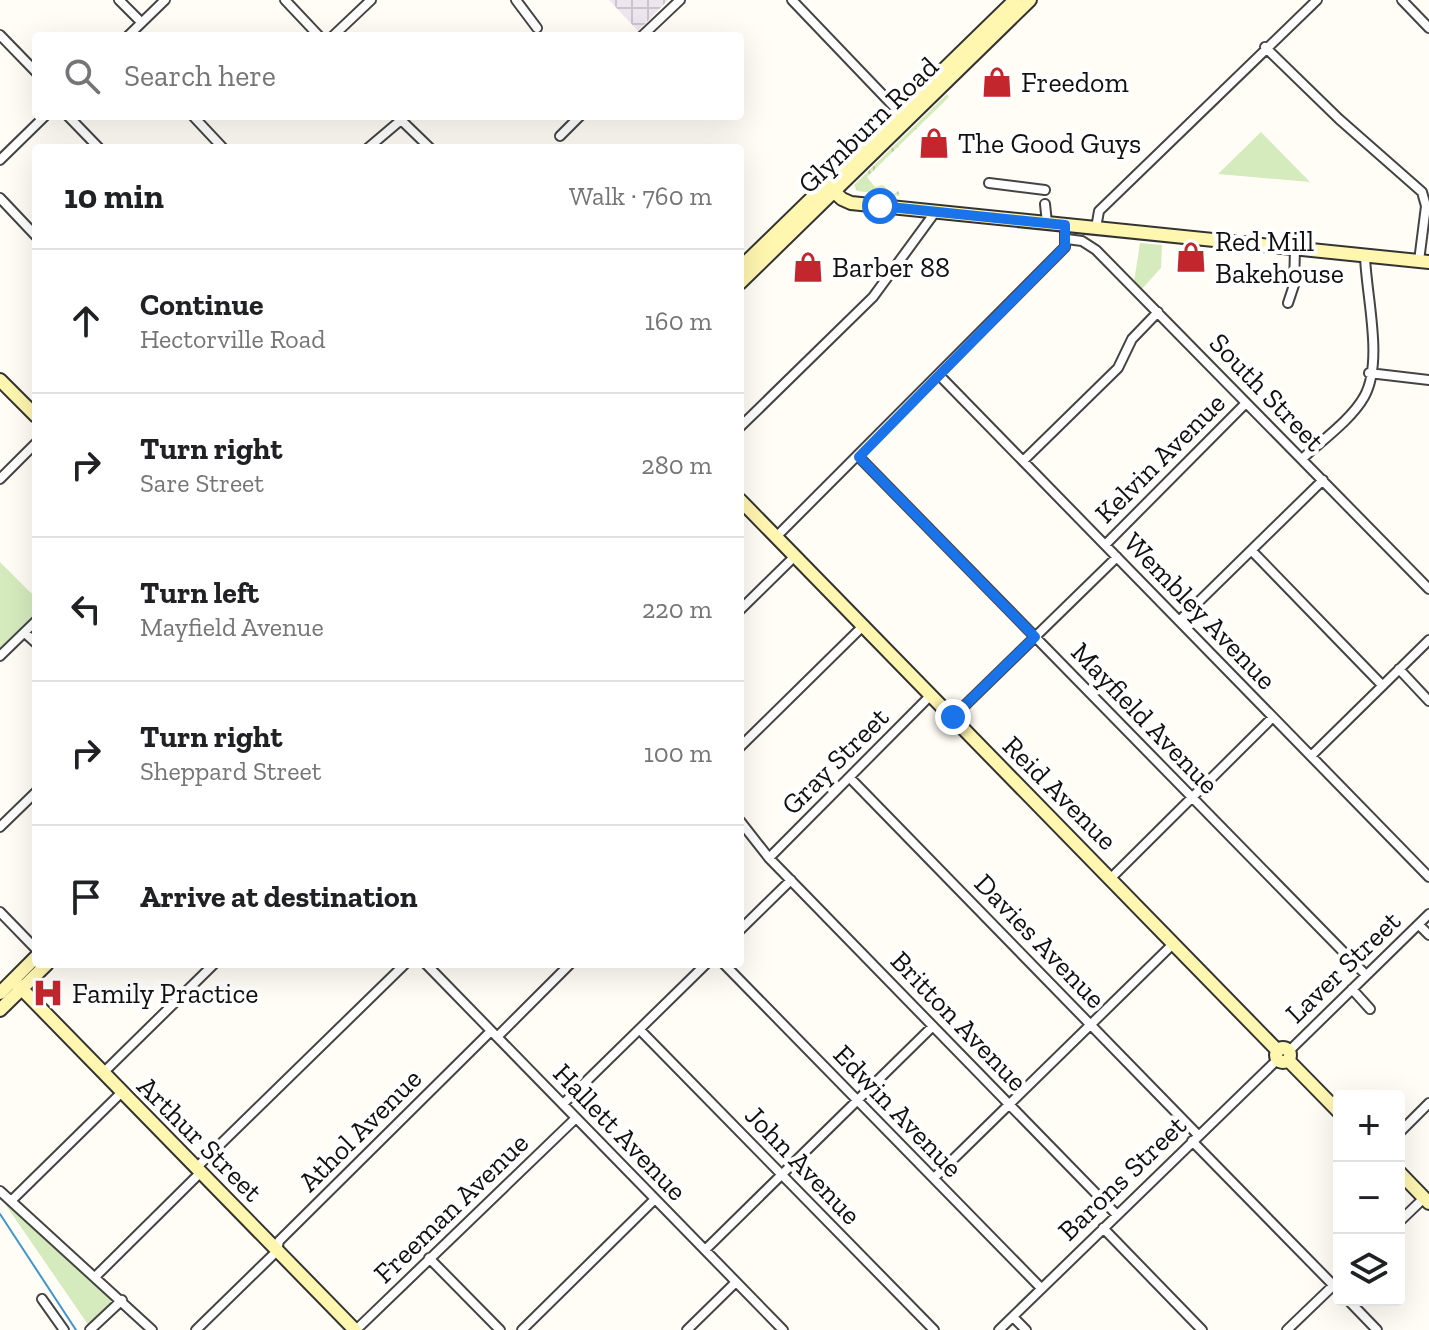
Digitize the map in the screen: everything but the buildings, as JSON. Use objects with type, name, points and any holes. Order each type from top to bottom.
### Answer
[{"type":"street","points":[[119,0],[141,22]]},
{"type":"street","points":[[132,32],[165,0]]},
{"type":"street","points":[[285,0],[312,32]]},
{"type":"street","points":[[337,32],[371,0]]},
{"type":"street","points":[[516,0],[537,28]]},
{"type":"street","points":[[646,32],[680,0]]},
{"type":"street","points":[[792,0],[904,117]]},
{"type":"street","name":"Glynburn Road","points":[[904,117],[1015,0]]},
{"type":"street","name":"Glynburn Road","points":[[744,279],[831,188],[1029,0]]},
{"type":"street","points":[[1096,228],[1099,211],[1317,0]]},
{"type":"street","points":[[1402,0],[1429,28]]},
{"type":"street","points":[[0,35],[32,68]]},
{"type":"street","points":[[831,188],[851,203],[1424,262],[1426,206],[1422,192],[1339,119],[1265,47]]},
{"type":"street","points":[[0,160],[41,120]]},
{"type":"street","points":[[72,120],[95,144]]},
{"type":"street","points":[[197,120],[219,144]]},
{"type":"street","points":[[372,144],[397,120]]},
{"type":"street","points":[[401,120],[426,144]]},
{"type":"street","points":[[560,136],[576,120]]},
{"type":"street","points":[[989,183],[1045,190]]},
{"type":"street","name":"Glynburn Road","points":[[744,264],[831,188]]},
{"type":"street","points":[[0,198],[32,232]]},
{"type":"street","points":[[744,423],[883,286],[936,211]]},
{"type":"street","points":[[776,537],[940,376],[1065,247],[1065,225]]},
{"type":"street","name":"South Street","points":[[1067,239],[1086,243],[1096,250],[1429,589]]},
{"type":"street","points":[[1288,303],[1294,285],[1295,249]]},
{"type":"street","points":[[1302,459],[1362,400],[1369,373],[1373,327],[1365,284],[1365,256]]},
{"type":"street","points":[[1023,461],[1118,368],[1132,339],[1158,312]]},
{"type":"street","points":[[1369,373],[1429,380]]},
{"type":"street","name":"Wembley Avenue","points":[[940,376],[1429,877]]},
{"type":"street","points":[[0,380],[32,412]]},
{"type":"street","name":"Kelvin Avenue","points":[[1105,545],[1246,403]]},
{"type":"street","points":[[0,479],[32,447]]},
{"type":"street","name":"Mayfield Avenue","points":[[859,457],[1366,975]]},
{"type":"street","points":[[1179,621],[1323,480]]},
{"type":"street","name":"Reid Avenue","points":[[744,504],[1333,1106]]},
{"type":"street","points":[[1252,551],[1382,685]]},
{"type":"street","points":[[744,606],[795,556]]},
{"type":"street","points":[[953,717],[1117,557]]},
{"type":"street","points":[[0,656],[32,625]]},
{"type":"street","points":[[744,743],[863,626]]},
{"type":"street","points":[[25,633],[32,639]]},
{"type":"street","points":[[1311,756],[1429,640]]},
{"type":"street","points":[[1399,669],[1429,701]]},
{"type":"street","name":"Gray Street","points":[[769,858],[931,695]]},
{"type":"street","points":[[1111,878],[1273,717]]},
{"type":"street","name":"Davies Avenue","points":[[850,778],[1333,1281]]},
{"type":"street","points":[[0,827],[32,796]]},
{"type":"street","name":"Britton Avenue","points":[[744,826],[769,858],[1117,1215]]},
{"type":"street","points":[[744,926],[791,880]]},
{"type":"street","points":[[0,912],[32,945]]},
{"type":"street","name":"Laver Street","points":[[1283,1055],[1429,914]]},
{"type":"street","points":[[1419,925],[1429,935]]},
{"type":"street","points":[[934,1178],[1174,943]]},
{"type":"street","points":[[32,963],[3,1002],[39,1008]]},
{"type":"street","points":[[17,984],[41,968]]},
{"type":"street","points":[[103,1073],[210,968]]},
{"type":"street","points":[[95,1277],[401,968]]},
{"type":"street","name":"Hallett Avenue","points":[[430,968],[783,1330]]},
{"type":"street","name":"Athol Avenue","points":[[196,1330],[277,1251],[279,1241],[566,968]]},
{"type":"street","points":[[563,1104],[702,968]]},
{"type":"street","name":"Edwin Avenue","points":[[728,968],[1041,1288]]},
{"type":"street","name":"Arthur Street","points":[[17,984],[356,1330]]},
{"type":"street","points":[[1352,989],[1370,1009]]},
{"type":"street","points":[[705,1250],[933,1026]]},
{"type":"street","name":"John Avenue","points":[[640,1030],[934,1330]]},
{"type":"street","name":"Barons Street","points":[[999,1330],[1283,1055]]},
{"type":"street","points":[[11,1201],[121,1093]]},
{"type":"street","points":[[1405,1127],[1429,1103]]},
{"type":"street","name":"Freeman Avenue","points":[[356,1330],[576,1118]]},
{"type":"street","points":[[1405,1178],[1426,1200],[1405,1217]]},
{"type":"street","points":[[0,1191],[152,1330]]},
{"type":"street","points":[[522,1330],[655,1199]]},
{"type":"street","points":[[1103,1228],[1202,1330]]},
{"type":"street","points":[[429,1258],[500,1330]]},
{"type":"street","points":[[687,1330],[736,1282]]},
{"type":"street","points":[[1287,1330],[1333,1289]]},
{"type":"street","points":[[42,1299],[64,1330]]},
{"type":"street","points":[[90,1330],[122,1300]]},
{"type":"street","points":[[1354,1306],[1377,1330]]},
{"type":"street","points":[[1013,1317],[1026,1330]]},
{"type":"shaded area","points":[[609,0],[668,0],[638,31]]},
{"type":"green space","points":[[947,94],[949,97],[867,177],[875,187],[883,185],[893,195],[898,191],[900,196],[857,191],[854,185]]},
{"type":"green space","points":[[1261,132],[1310,182],[1218,174]]},
{"type":"green space","points":[[1140,243],[1162,245],[1161,268],[1141,290],[1134,282]]},
{"type":"green space","points":[[0,562],[32,594],[32,617],[0,648]]},
{"type":"green space","points":[[3,1201],[111,1297],[110,1306],[89,1326]]},
{"type":"waterway","points":[[0,1214],[76,1330]]},
{"type":"place","name":"Freedom","points":[[997,82]]},
{"type":"place","name":"The Good Guys","points":[[934,143]]},
{"type":"place","name":"Red Mill Bakehouse","points":[[1191,257]]},
{"type":"place","name":"Barber 88","points":[[808,267]]},
{"type":"place","name":"Family Practice","points":[[48,993]]},
{"type":"route","points":[[880,206],[1065,225],[1065,247],[859,457],[1035,637],[953,717]]}]
